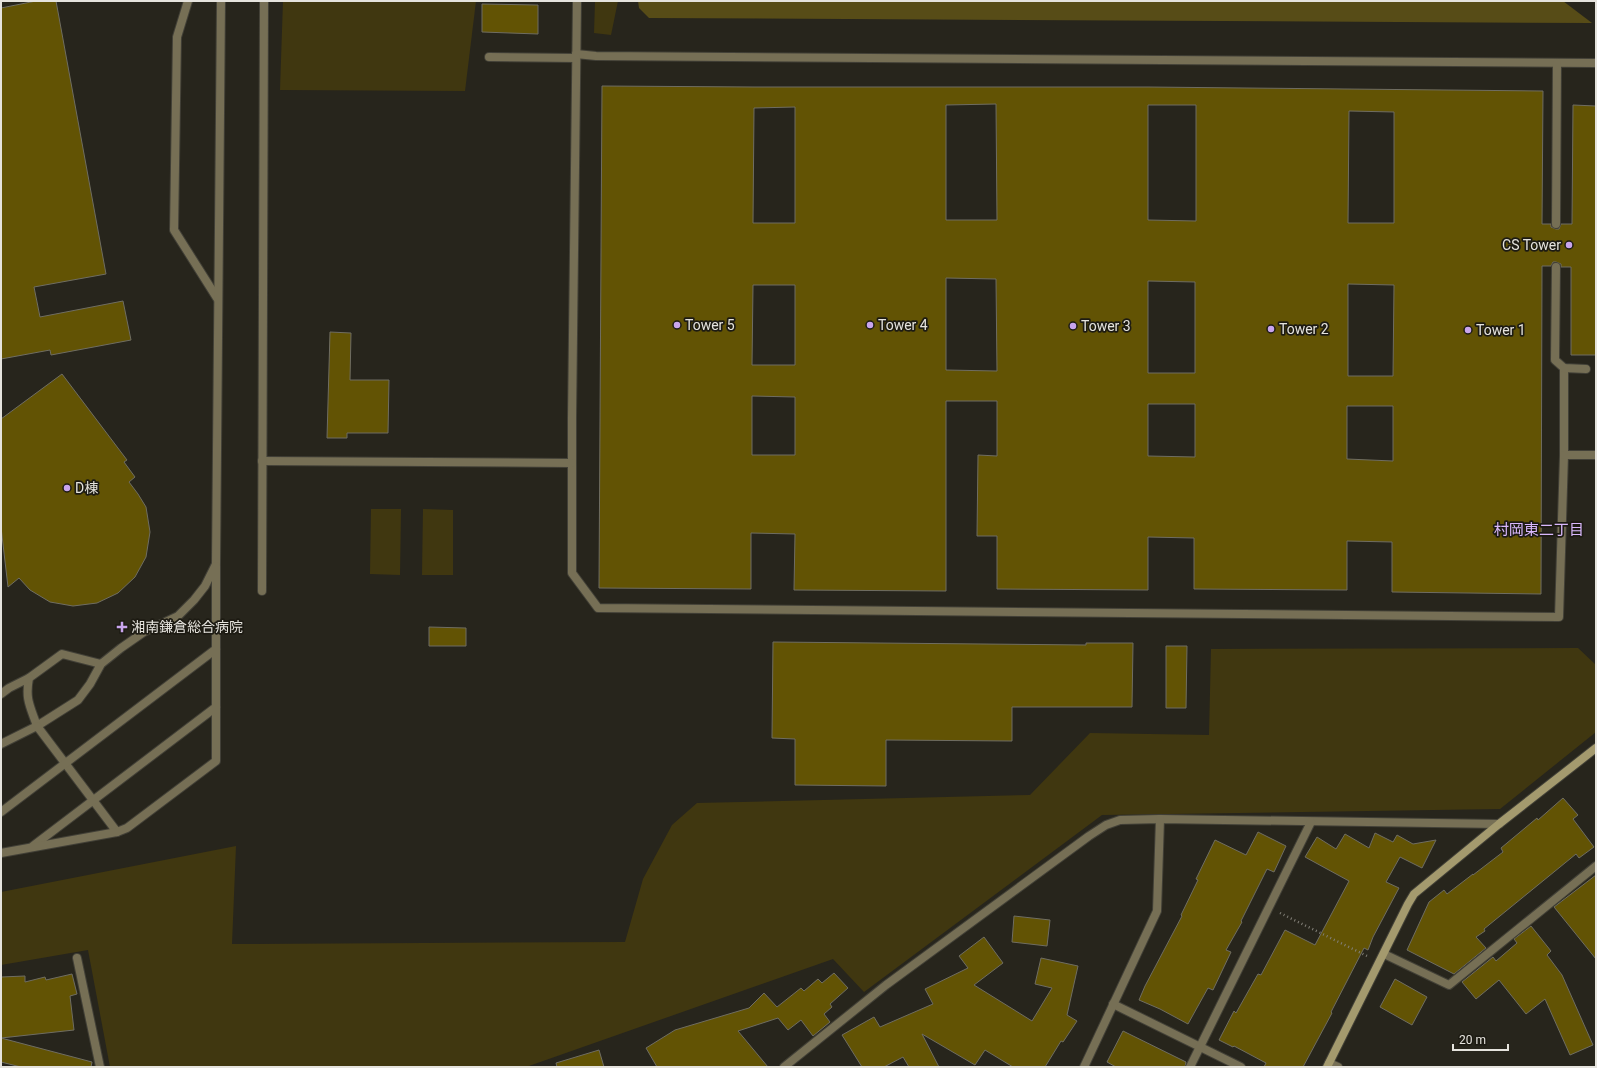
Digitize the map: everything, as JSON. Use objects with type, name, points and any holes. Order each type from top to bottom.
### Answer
[{"type":"street","points":[[188,1],[177,37],[174,230],[218,299]]},
{"type":"street","points":[[1,853],[117,832],[126,828],[216,761],[220,1]]},
{"type":"street","points":[[262,591],[264,1]]},
{"type":"street","points":[[576,1],[572,573],[598,608],[1559,617],[1564,455],[1564,368]]},
{"type":"street","points":[[489,58],[604,56],[1596,63]]},
{"type":"street","points":[[1556,224],[1557,63]]},
{"type":"street","points":[[1556,267],[1555,360],[1564,368],[1586,369]]},
{"type":"street","points":[[1564,455],[1596,455]]},
{"type":"street","points":[[262,461],[572,463]]},
{"type":"street","points":[[1,744],[37,726],[78,700],[90,684],[101,664],[144,632],[178,616],[205,586],[216,564]]},
{"type":"street","points":[[1,812],[216,649]]},
{"type":"street","points":[[1,694],[9,688],[29,678],[62,654],[101,664]]},
{"type":"street","points":[[29,678],[26,691],[37,726],[117,832]]},
{"type":"street","points":[[31,848],[216,707]]},
{"type":"street","points":[[1338,1067],[1328,1065],[1414,894],[1499,824],[1596,748]]},
{"type":"street","points":[[784,1067],[886,985],[1106,825],[1120,820],[1160,819],[1499,824]]},
{"type":"street","points":[[1084,1067],[1157,911],[1160,819]]},
{"type":"street","points":[[1190,1067],[1270,908],[1311,822]]},
{"type":"street","points":[[1384,954],[1449,985],[1596,866]]},
{"type":"street","points":[[78,958],[100,1067]]},
{"type":"street","points":[[1113,1004],[1241,1067]]},
{"type":"path","points":[[1270,908],[1380,963]]},
{"type":"shaded area","points":[[283,1],[476,1],[465,91],[280,90]]},
{"type":"shaded area","points":[[595,1],[618,1],[611,35],[594,33]]},
{"type":"shaded area","points":[[638,1],[1563,1],[1592,23],[649,18],[639,8]]},
{"type":"shaded area","points":[[371,509],[401,509],[400,575],[370,574]]},
{"type":"shaded area","points":[[423,509],[453,510],[453,575],[422,575]]},
{"type":"shaded area","points":[[1578,648],[1596,665],[1596,732],[1500,809],[1102,815],[864,992],[833,959],[526,1067],[110,1067],[88,950],[1,965],[1,892],[236,846],[232,944],[625,942],[643,879],[672,825],[697,803],[1030,795],[1090,733],[1209,735],[1211,649]]},
{"type":"building","points":[[36,1],[56,1],[106,274],[34,287],[40,317],[123,301],[131,340],[51,355],[50,350],[1,359],[1,8]]},
{"type":"building","points":[[482,4],[538,5],[538,34],[482,32]]},
{"type":"building","points":[[602,86],[1148,87],[1543,91],[1542,224],[1551,224],[1551,227],[1556,229],[1559,229],[1561,224],[1572,224],[1573,105],[1596,106],[1596,355],[1571,355],[1571,267],[1561,267],[1561,264],[1556,262],[1553,262],[1551,266],[1542,266],[1541,594],[1392,592],[1392,542],[1347,541],[1347,590],[1194,589],[1194,538],[1148,537],[1148,590],[997,589],[997,536],[977,536],[978,455],[997,456],[997,401],[946,401],[946,591],[794,590],[795,534],[751,533],[751,589],[599,588]],"holes":[[[996,104],[997,220],[946,220],[946,105]],[[1148,105],[1196,105],[1196,221],[1148,220]],[[795,107],[795,223],[753,223],[754,108]],[[1349,111],[1394,112],[1394,223],[1348,223]],[[946,278],[996,279],[997,371],[946,370]],[[1148,281],[1195,282],[1195,373],[1148,373]],[[1348,284],[1394,285],[1393,376],[1348,376]],[[753,285],[795,285],[795,365],[752,365]],[[752,396],[795,397],[795,455],[752,455]],[[1148,404],[1195,404],[1195,457],[1148,456]],[[1347,406],[1393,406],[1393,461],[1347,459]]]},
{"type":"building","points":[[330,332],[351,333],[350,380],[389,380],[388,433],[347,433],[347,438],[327,438]]},
{"type":"building","name":"D棟","points":[[62,374],[127,460],[124,462],[135,477],[129,482],[146,507],[150,532],[146,557],[135,577],[118,593],[97,603],[73,606],[50,602],[30,590],[19,578],[8,587],[1,527],[1,419]]},
{"type":"building","points":[[429,627],[466,628],[466,646],[429,646]]},
{"type":"building","points":[[773,642],[1086,645],[1086,643],[1133,643],[1132,707],[1012,707],[1012,741],[886,740],[886,786],[795,785],[795,739],[772,738]]},
{"type":"building","points":[[1166,646],[1187,646],[1186,708],[1166,708]]},
{"type":"building","points":[[1563,798],[1578,815],[1573,819],[1594,847],[1579,858],[1576,854],[1484,929],[1485,931],[1476,937],[1486,948],[1454,974],[1407,950],[1429,902],[1444,890],[1447,894],[1503,852],[1501,848],[1537,818],[1538,820]]},
{"type":"building","points":[[1258,832],[1286,846],[1274,872],[1267,869],[1241,921],[1242,922],[1226,950],[1231,952],[1213,990],[1208,988],[1188,1024],[1139,1000],[1182,916],[1181,915],[1198,880],[1196,879],[1215,840],[1246,855]]},
{"type":"building","points":[[1375,833],[1393,842],[1397,835],[1413,844],[1436,840],[1422,868],[1400,857],[1386,882],[1399,888],[1373,937],[1368,950],[1364,948],[1303,1067],[1264,1067],[1266,1063],[1234,1046],[1233,1047],[1219,1040],[1234,1011],[1236,1013],[1258,974],[1261,975],[1285,930],[1315,945],[1349,881],[1305,857],[1317,837],[1336,849],[1345,834],[1369,848]]},
{"type":"building","points":[[1596,875],[1596,959],[1554,907]]},
{"type":"building","points":[[1014,916],[1050,920],[1047,946],[1012,942]]},
{"type":"building","points":[[1531,926],[1551,951],[1547,955],[1562,975],[1593,1045],[1570,1055],[1545,999],[1526,1014],[1499,980],[1476,999],[1462,982],[1493,957],[1496,961],[1517,943],[1514,939]]},
{"type":"building","points":[[984,937],[1003,963],[974,985],[1032,1021],[1052,988],[1035,984],[1041,958],[1078,966],[1067,1015],[1077,1021],[1063,1042],[1061,1041],[1045,1067],[1013,1067],[985,1050],[975,1065],[922,1034],[939,1067],[909,1067],[903,1057],[884,1067],[862,1067],[842,1035],[874,1017],[880,1027],[933,1004],[925,989],[968,968],[959,956]]},
{"type":"building","points":[[834,973],[848,988],[830,1004],[832,1007],[824,1014],[830,1022],[813,1036],[801,1020],[788,1030],[778,1018],[738,1031],[768,1067],[657,1067],[646,1048],[675,1030],[749,1008],[764,993],[777,1007],[801,988],[804,991],[818,979],[822,983]]},
{"type":"building","points":[[72,974],[77,994],[70,996],[74,1030],[1,1038],[1,977],[25,976],[25,982],[45,977],[46,980]]},
{"type":"building","points":[[1395,979],[1427,997],[1412,1025],[1380,1007]]},
{"type":"building","points":[[1123,1031],[1186,1062],[1185,1067],[1116,1067],[1107,1062]]},
{"type":"building","points":[[1,1038],[92,1062],[91,1067],[21,1067],[1,1062]]},
{"type":"building","points":[[599,1050],[604,1067],[557,1067],[556,1063]]},
{"type":"place","name":"CS Tower","points":[[1569,245]]},
{"type":"place","name":"Tower 5","points":[[677,325]]},
{"type":"place","name":"Tower 4","points":[[870,325]]},
{"type":"place","name":"Tower 3","points":[[1073,326]]},
{"type":"place","name":"Tower 2","points":[[1271,329]]},
{"type":"place","name":"Tower 1","points":[[1468,330]]},
{"type":"place","name":"D棟","points":[[67,488]]},
{"type":"place","name":"湘南鎌倉総合病院","points":[[122,627]]},
{"type":"district","name":"村岡東二丁目","points":[[1539,530]]}]
